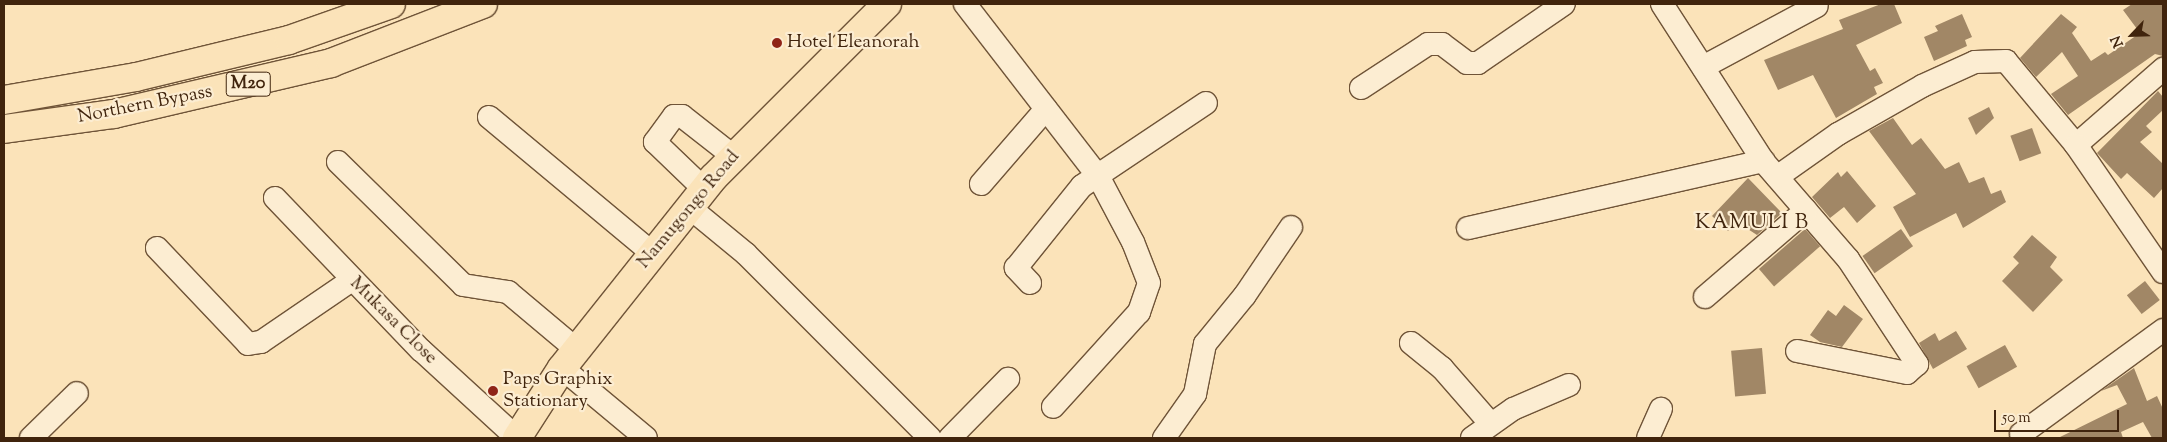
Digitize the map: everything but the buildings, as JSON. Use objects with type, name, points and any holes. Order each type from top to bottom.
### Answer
[{"type":"main road","name":"Northern Bypass","points":[[4,100],[136,77],[290,40],[391,4]]},
{"type":"main road","name":"Northern Bypass","points":[[4,129],[114,114],[331,63],[483,4]]},
{"type":"main road","name":"Namugongo Road","points":[[517,438],[569,358],[697,198],[734,156],[887,4]]},
{"type":"street","points":[[965,4],[1098,176],[1145,270],[1148,297],[1139,312],[1053,407]]},
{"type":"street","points":[[1361,88],[1428,44],[1442,44],[1467,63],[1478,63],[1564,4]]},
{"type":"street","points":[[1662,4],[1770,169],[1853,267],[1917,364],[1907,373],[1797,351]]},
{"type":"street","points":[[1703,68],[1817,6]]},
{"type":"street","points":[[1468,228],[1770,169],[1838,134],[1922,86],[1993,59],[2006,60],[2076,145],[2163,272]]},
{"type":"street","points":[[2076,145],[2163,69]]},
{"type":"street","points":[[1030,283],[1016,268],[1070,199],[1098,176],[1206,104]]},
{"type":"street","points":[[981,184],[1046,109]]},
{"type":"street","points":[[734,156],[682,116],[674,116],[655,142],[697,198],[746,254],[930,438]]},
{"type":"street","points":[[489,117],[652,253]]},
{"type":"street","points":[[338,162],[463,285],[508,292],[646,438]]},
{"type":"street","name":"Mukasa Close","points":[[275,198],[352,280],[517,438]]},
{"type":"street","points":[[1705,297],[1806,210]]},
{"type":"street","points":[[1164,438],[1195,394],[1205,344],[1245,296],[1291,227]]},
{"type":"street","points":[[157,248],[248,344],[261,342],[352,280]]},
{"type":"street","points":[[2021,434],[2163,330]]},
{"type":"street","points":[[1411,343],[1442,368],[1490,423]]},
{"type":"street","points":[[950,438],[1008,379]]},
{"type":"street","points":[[1472,438],[1490,423],[1569,385]]},
{"type":"street","points":[[31,438],[77,393]]},
{"type":"street","points":[[1648,438],[1661,409]]},
{"type":"place","name":"Hotel Eleanorah","points":[[777,43]]},
{"type":"place","name":"Paps Graphix Stationary","points":[[493,391]]},
{"type":"district","name":"KAMULI B","points":[[1752,223]]}]
